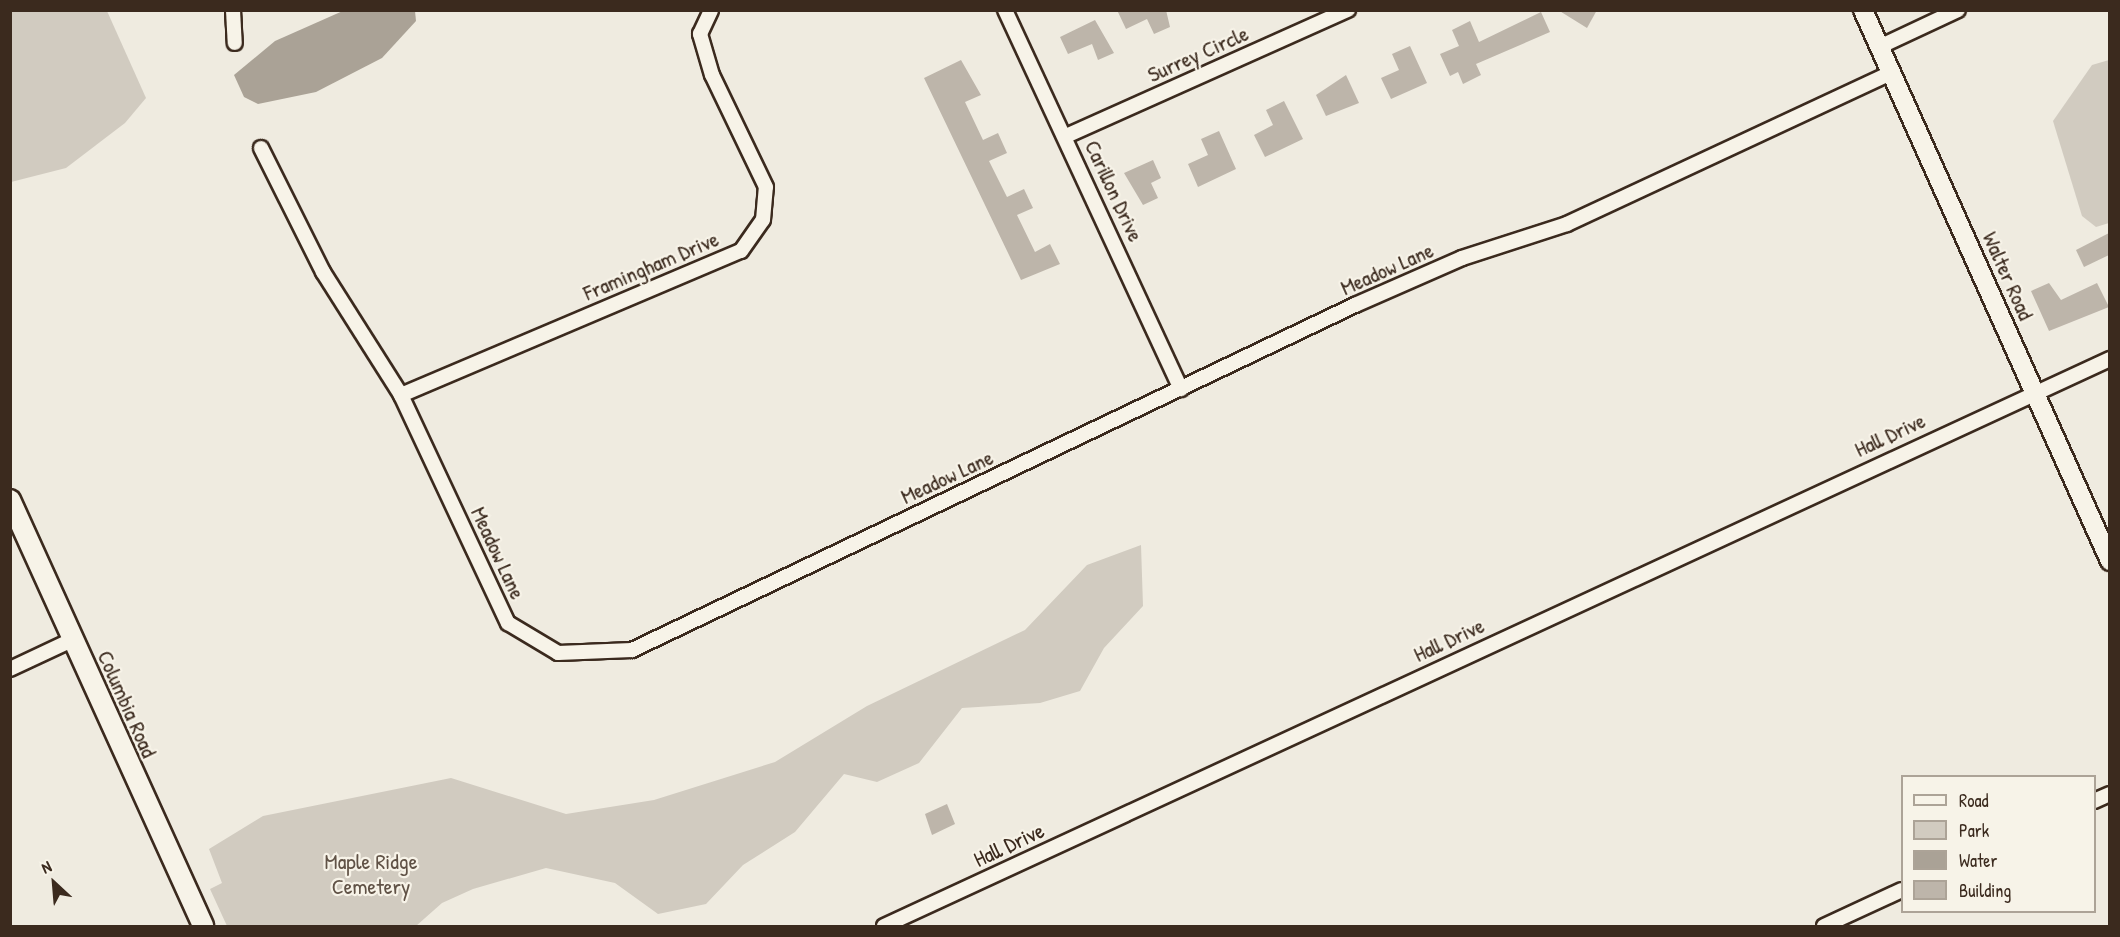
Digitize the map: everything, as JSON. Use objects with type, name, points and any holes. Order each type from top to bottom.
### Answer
[{"type":"main road","name":"Columbia Road","points":[[10,500],[202,927]]},
{"type":"street","points":[[232,10],[235,43]]},
{"type":"street","name":"Framingham Drive","points":[[401,395],[741,251],[763,220],[766,187],[712,75],[700,33],[711,10]]},
{"type":"street","name":"Carillon Drive","points":[[1005,10],[1066,136],[1181,389]]},
{"type":"street","name":"Surrey Circle","points":[[1066,136],[1348,10]]},
{"type":"street","name":"Walter Road","points":[[1863,10],[2109,561]]},
{"type":"street","points":[[1879,47],[1958,10]]},
{"type":"street","name":"Meadow Lane","points":[[261,148],[323,272],[401,395],[508,622],[558,653],[632,650],[1462,258],[1567,224],[1891,73]]},
{"type":"street","name":"Hall Drive","points":[[884,927],[2033,392],[2109,359]]},
{"type":"street","points":[[10,669],[72,640]]},
{"type":"street","points":[[1824,927],[1901,890]]},
{"type":"green space","points":[[10,11],[107,11],[146,98],[125,123],[66,168],[11,182]]},
{"type":"green space","points":[[2109,60],[2109,223],[2096,227],[2082,216],[2053,121],[2092,65]]},
{"type":"green space","name":"Maple Ridge Cemetery","points":[[1141,545],[1143,606],[1104,648],[1080,691],[1040,703],[962,708],[919,763],[877,782],[844,774],[795,832],[743,865],[706,904],[658,914],[615,883],[546,868],[473,889],[442,903],[416,926],[227,926],[210,889],[222,883],[209,849],[263,816],[451,778],[566,814],[654,800],[775,762],[867,706],[1025,630],[1087,565]]},
{"type":"water","points":[[345,10],[415,11],[416,21],[382,58],[316,92],[258,104],[244,97],[234,75],[275,41]]},
{"type":"building","points":[[1117,10],[1166,10],[1170,27],[1154,34],[1147,19],[1126,29]]},
{"type":"building","points":[[1558,10],[1597,10],[1587,28]]},
{"type":"building","points":[[1541,12],[1550,32],[1476,64],[1481,75],[1463,84],[1458,72],[1450,76],[1440,54],[1459,46],[1452,30],[1470,21],[1479,42]]},
{"type":"building","points":[[1095,20],[1114,53],[1098,60],[1092,44],[1068,54],[1060,37]]},
{"type":"building","points":[[1410,46],[1427,83],[1391,99],[1381,78],[1399,70],[1392,54]]},
{"type":"building","points":[[961,60],[981,95],[965,102],[983,140],[998,133],[1007,153],[989,161],[1007,197],[1024,189],[1033,208],[1017,215],[1035,252],[1050,244],[1060,264],[1021,280],[924,78]]},
{"type":"building","points":[[1346,75],[1359,103],[1326,116],[1316,95]]},
{"type":"building","points":[[1284,101],[1303,139],[1265,157],[1254,135],[1273,125],[1266,110]]},
{"type":"building","points":[[1219,131],[1236,169],[1198,187],[1188,164],[1208,155],[1201,139]]},
{"type":"building","points":[[1153,160],[1161,178],[1151,183],[1158,198],[1143,205],[1124,173]]},
{"type":"building","points":[[2109,233],[2109,255],[2084,267],[2076,250]]},
{"type":"building","points":[[2049,283],[2061,300],[2097,283],[2109,307],[2049,331],[2031,291]]},
{"type":"building","points":[[947,804],[955,824],[932,835],[925,814]]}]
